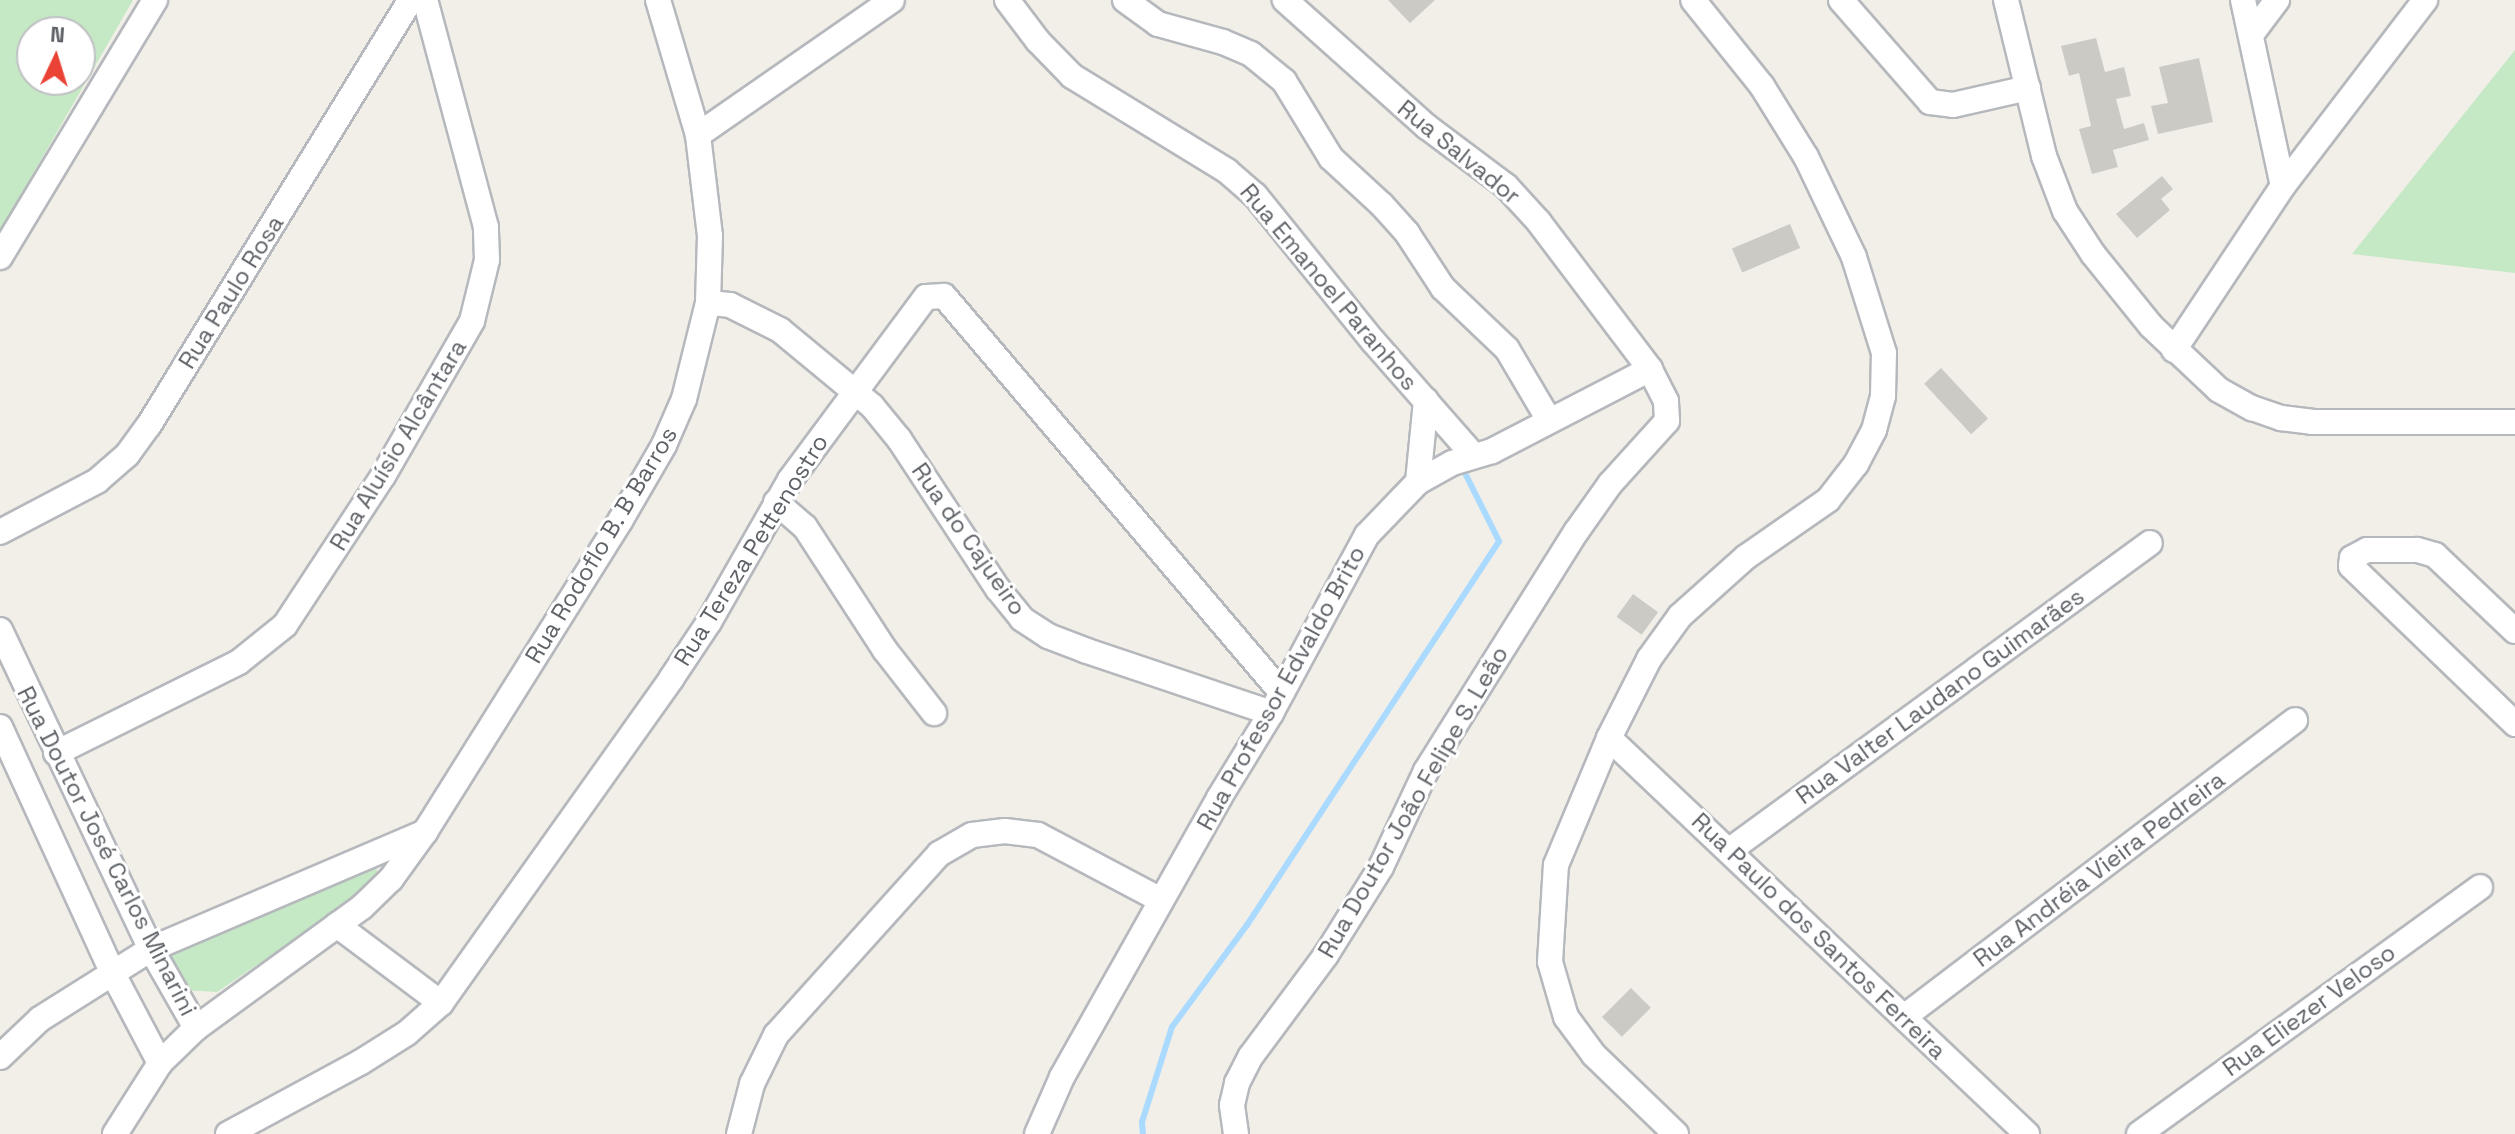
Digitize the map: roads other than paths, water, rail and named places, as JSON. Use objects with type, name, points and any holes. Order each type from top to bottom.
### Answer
[{"type":"street","points":[[0,257],[155,0]]},
{"type":"street","name":"Rua Paulo Rosa","points":[[0,532],[97,481],[127,455],[149,425],[410,0]]},
{"type":"street","name":"Rua Aluísio Alcântara","points":[[56,753],[239,662],[285,625],[383,476],[472,321],[487,260],[486,227],[425,0]]},
{"type":"street","name":"Rua Rodoflo B. B Barros","points":[[115,1134],[160,1063],[196,1028],[337,925],[391,879],[425,832],[664,445],[691,376],[708,303],[710,236],[698,135],[658,0]]},
{"type":"street","points":[[698,135],[892,0]]},
{"type":"street","name":"Rua Emanoel Paranhos","points":[[1007,0],[1038,41],[1072,76],[1195,149],[1255,195],[1474,456]]},
{"type":"street","points":[[1125,0],[1158,24],[1251,54],[1284,81],[1331,158],[1399,223],[1459,305],[1507,349],[1549,420]]},
{"type":"street","name":"Rua Salvador","points":[[1285,0],[1427,127],[1506,186],[1609,309],[1650,369],[1666,401]]},
{"type":"street","points":[[1676,1134],[1594,1055],[1566,1017],[1550,962],[1556,865],[1609,738],[1649,659],[1680,616],[1746,557],[1828,500],[1856,464],[1868,441],[1883,396],[1884,353],[1854,257],[1806,157],[1762,86],[1693,0]]},
{"type":"street","points":[[1841,0],[1930,102],[1953,105],[2028,88]]},
{"type":"street","points":[[1865,0],[1870,32]]},
{"type":"street","points":[[2006,0],[2044,156],[2065,211],[2093,254],[2174,350],[2219,390],[2281,418],[2312,422],[2515,422]]},
{"type":"street","points":[[2243,0],[2253,32],[2283,186]]},
{"type":"street","points":[[2253,32],[2277,0]]},
{"type":"street","points":[[2174,350],[2283,186],[2425,0]]},
{"type":"street","name":"Rua Tereza Pettenostro","points":[[228,1134],[260,1126],[407,1033],[441,1003],[671,679],[709,622],[776,502],[854,390],[926,297],[944,296],[1277,703]]},
{"type":"street","name":"Rua do Cajueiro","points":[[708,303],[730,305],[767,323],[872,406],[899,439],[998,589],[1022,619],[1061,641],[1277,703]]},
{"type":"street","name":"Rua Professor Edvaldo Brito","points":[[1037,1134],[1062,1077],[1277,703],[1343,573],[1367,535],[1418,482],[1650,369]]},
{"type":"street","name":"Rua Emanoel Paranhos","points":[[1418,482],[1426,400]]},
{"type":"street","name":"Rua Doutor João Felipe S. Leão","points":[[1236,1134],[1232,1105],[1237,1083],[1251,1056],[1326,955],[1373,879],[1426,771],[1576,532],[1610,484],[1663,428],[1667,421],[1666,401]]},
{"type":"street","points":[[776,502],[814,538],[885,650],[934,713]]},
{"type":"street","name":"Rua Valter Laudano Guimarães","points":[[1730,850],[2150,543]]},
{"type":"street","points":[[2515,631],[2435,555],[2417,550],[2367,550],[2352,558],[2351,566],[2515,724]]},
{"type":"street","name":"Rua Doutor José Carlos Minarini","points":[[2,642],[151,949],[196,1028]]},
{"type":"street","name":"Rua Andréia Vieira Pedreira","points":[[1904,1017],[2295,720]]},
{"type":"street","name":"Rua Doutor José Carlos Minarini","points":[[0,727],[9,773],[160,1063]]},
{"type":"street","name":"Rua Paulo dos Santos Ferreira","points":[[1609,738],[2027,1134]]},
{"type":"street","points":[[739,1134],[752,1084],[776,1035],[916,876],[950,848],[972,835],[1005,831],[1038,835],[1161,900]]},
{"type":"street","points":[[0,1057],[40,1019],[151,949],[425,832]]},
{"type":"street","name":"Rua Eliezer Veloso","points":[[2139,1134],[2480,887]]},
{"type":"street","points":[[337,925],[441,1003]]},
{"type":"waterway","points":[[1143,1134],[1142,1122],[1172,1027],[1247,925],[1499,541],[1462,467]]}]
